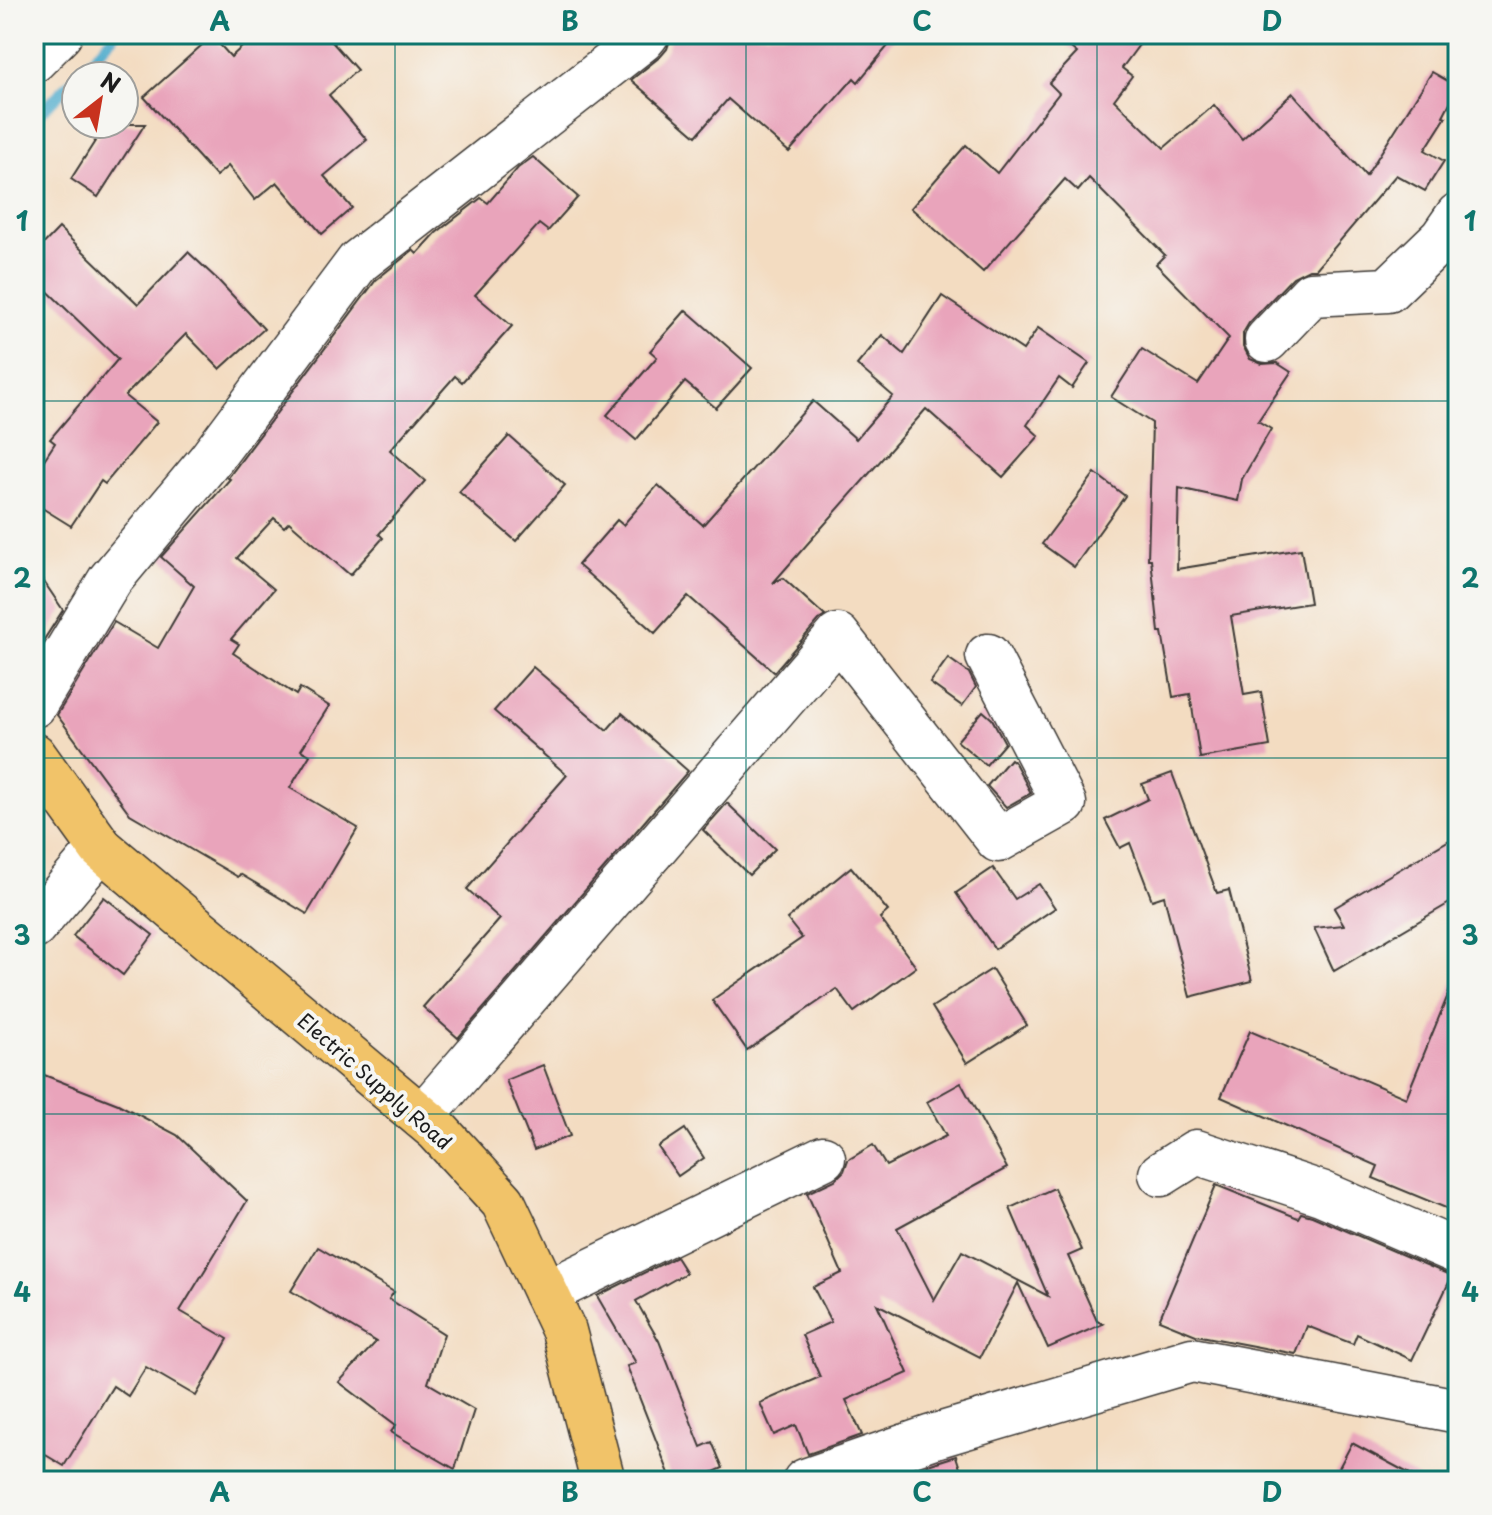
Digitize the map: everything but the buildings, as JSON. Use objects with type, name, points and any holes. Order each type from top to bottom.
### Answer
[{"type":"main road","name":"Electric Supply Road","points":[[34,755],[101,848],[437,1130],[503,1202],[564,1331],[603,1481]]},
{"type":"street","points":[[34,60],[60,34]]},
{"type":"street","points":[[34,705],[110,580],[210,460],[358,262],[647,34]]},
{"type":"street","points":[[1267,340],[1311,294],[1388,290],[1442,238],[1458,215]]},
{"type":"street","points":[[422,1117],[838,636],[998,840],[1064,803],[988,656]]},
{"type":"street","points":[[34,927],[101,848]]},
{"type":"street","points":[[1161,1174],[1196,1152],[1321,1193],[1458,1252]]},
{"type":"street","points":[[546,1293],[823,1158]]},
{"type":"street","points":[[805,1481],[932,1437],[1192,1360],[1458,1411]]},
{"type":"waterway","points":[[91,60],[115,34]]},
{"type":"waterway","points":[[34,119],[60,93]]}]
